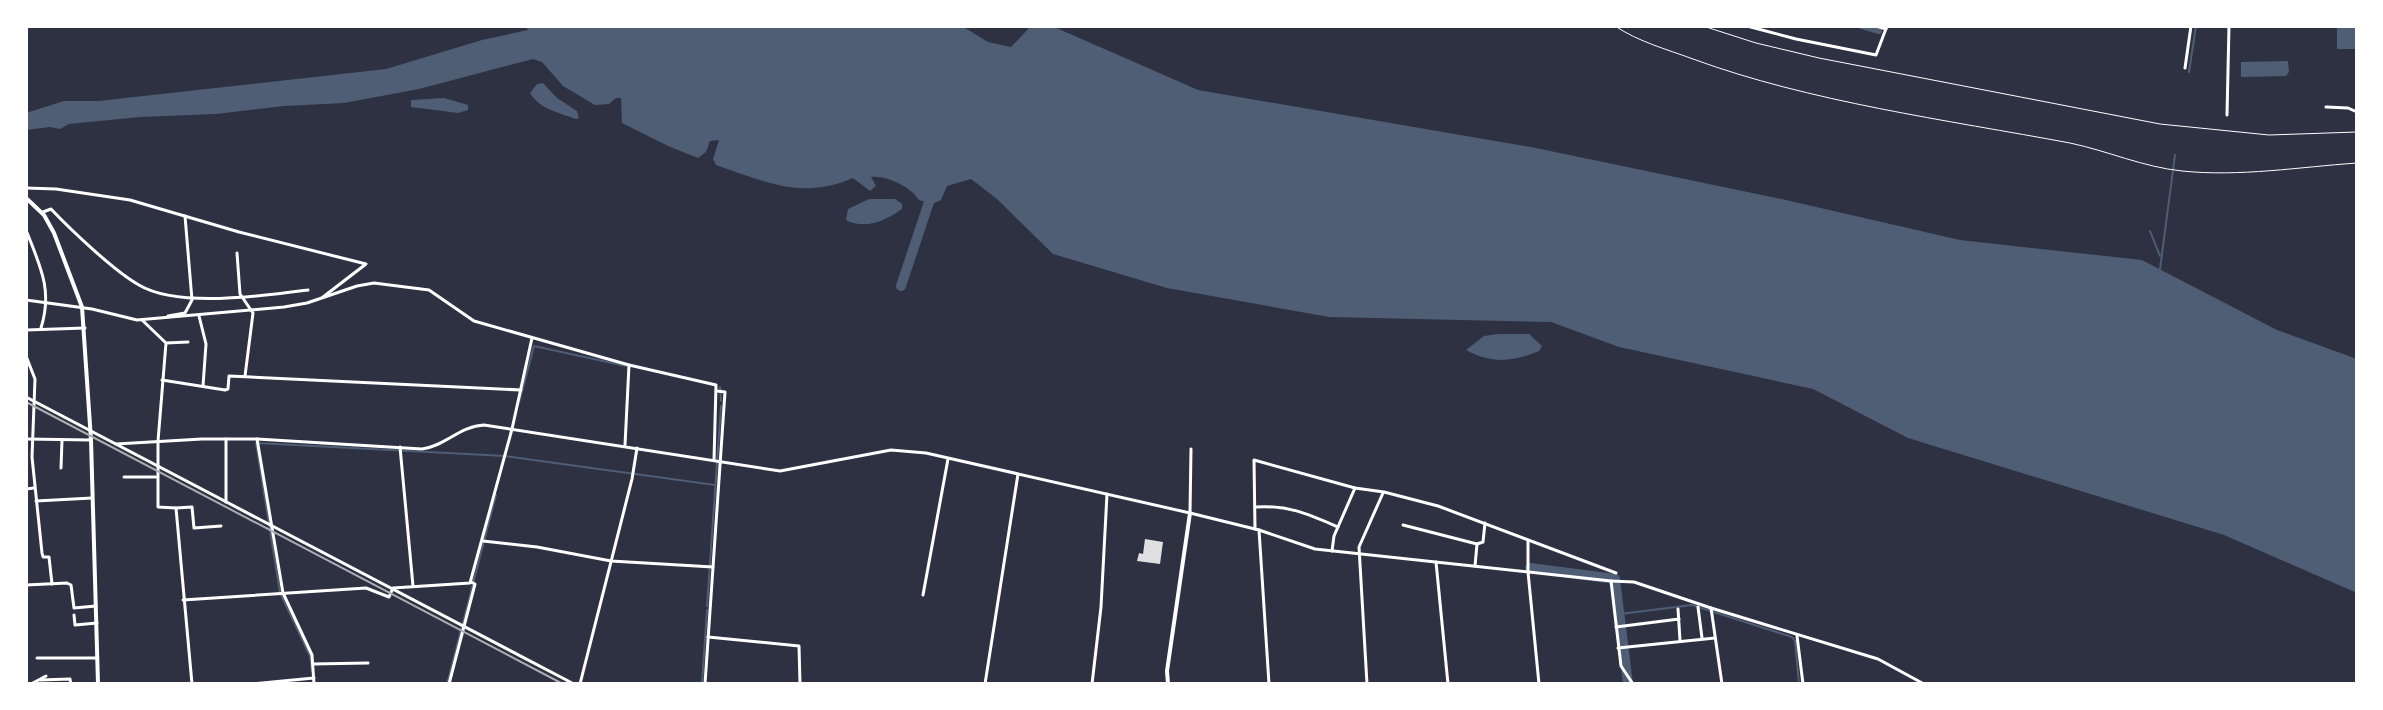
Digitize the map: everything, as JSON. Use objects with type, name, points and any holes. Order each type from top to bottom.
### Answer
[{"type":"street","points":[[1747,26],[1876,55],[1886,28],[1876,26]]},
{"type":"street","points":[[2185,68],[2191,26]]},
{"type":"street","points":[[2227,115],[2229,26]]},
{"type":"street","points":[[2326,107],[2348,108],[2357,112]]},
{"type":"street","points":[[26,188],[56,189],[130,200],[366,264],[321,298]]},
{"type":"street","points":[[26,198],[42,213],[63,253],[82,307],[91,440],[98,684]]},
{"type":"street","points":[[42,213],[51,209],[140,286],[192,300],[308,290]]},
{"type":"street","points":[[163,318],[185,313],[192,300],[185,216]]},
{"type":"street","points":[[26,230],[47,295],[48,303],[41,328]]},
{"type":"street","points":[[237,253],[238,277],[243,296],[252,311],[254,325],[249,334],[245,376]]},
{"type":"street","points":[[26,300],[82,307],[142,320],[307,303],[374,283],[429,290],[474,321],[629,365],[716,385],[717,461],[705,684]]},
{"type":"street","points":[[199,316],[206,344],[203,386]]},
{"type":"street","points":[[142,320],[166,343],[188,342]]},
{"type":"street","points":[[26,330],[85,328]]},
{"type":"street","points":[[471,582],[512,429],[532,338]]},
{"type":"street","points":[[166,343],[158,441],[158,507],[192,507],[194,528],[221,526]]},
{"type":"street","points":[[26,356],[35,379],[34,488],[42,553],[43,557],[49,557],[52,584]]},
{"type":"street","points":[[624,446],[629,365]]},
{"type":"street","points":[[162,380],[225,390],[228,389],[229,376],[245,376],[521,390]]},
{"type":"street","points":[[26,397],[577,684],[632,479],[637,448]]},
{"type":"street","points":[[116,444],[257,439],[433,447],[471,426],[512,429],[780,471],[891,450],[948,459],[1190,513],[1315,549],[1634,582],[1878,659],[1924,684]]},
{"type":"street","points":[[26,439],[91,440]]},
{"type":"street","points":[[61,468],[62,439]]},
{"type":"street","points":[[226,439],[226,502]]},
{"type":"street","points":[[257,439],[283,593],[310,651],[314,684]]},
{"type":"street","points":[[400,447],[413,586]]},
{"type":"street","points":[[1168,684],[1167,671],[1190,513],[1191,449]]},
{"type":"street","points":[[923,595],[948,459]]},
{"type":"street","points":[[1269,684],[1254,460],[1355,488],[1438,506],[1616,573]]},
{"type":"street","points":[[985,684],[1018,474]]},
{"type":"street","points":[[124,477],[158,477]]},
{"type":"street","points":[[26,489],[34,488]]},
{"type":"street","points":[[1332,551],[1338,527],[1355,488]]},
{"type":"street","points":[[1367,684],[1359,547],[1384,492]]},
{"type":"street","points":[[1092,684],[1101,607],[1107,494]]},
{"type":"street","points":[[36,501],[93,497]]},
{"type":"street","points":[[1256,507],[1295,509],[1338,527]]},
{"type":"street","points":[[176,508],[192,684]]},
{"type":"street","points":[[1403,525],[1477,544],[1483,542],[1485,523]]},
{"type":"street","points":[[482,541],[537,547],[611,561],[713,567]]},
{"type":"street","points":[[1528,541],[1539,684]]},
{"type":"street","points":[[1475,566],[1477,544]]},
{"type":"street","points":[[1436,562],[1448,684]]},
{"type":"street","points":[[1611,581],[1621,666],[1633,684]]},
{"type":"street","points":[[393,588],[475,584],[449,684]]},
{"type":"street","points":[[26,585],[71,585],[74,608],[96,606]]},
{"type":"street","points":[[183,600],[366,588],[389,597],[393,588]]},
{"type":"street","points":[[1698,607],[1702,638]]},
{"type":"street","points":[[1711,608],[1722,684]]},
{"type":"street","points":[[1678,609],[1680,640]]},
{"type":"street","points":[[74,615],[75,625],[97,623]]},
{"type":"street","points":[[1616,627],[1679,619]]},
{"type":"street","points":[[1797,635],[1803,684]]},
{"type":"street","points":[[708,637],[799,646],[800,684]]},
{"type":"street","points":[[1618,648],[1715,638]]},
{"type":"street","points":[[37,658],[97,658]]},
{"type":"street","points":[[313,664],[368,663]]},
{"type":"street","points":[[40,680],[46,676]]},
{"type":"street","points":[[251,684],[314,678]]},
{"type":"street","points":[[29,683],[70,679],[71,684]]},
{"type":"path","points":[[1615,26],[1633,37],[1727,72],[1842,100],[2095,148],[2180,171],[2237,172],[2357,163]]},
{"type":"path","points":[[1703,26],[1819,58],[2160,124],[2269,135],[2357,132]]},
{"type":"water","points":[[525,26],[962,26],[988,42],[1011,47],[1031,26],[1052,26],[1198,90],[1531,147],[1960,240],[2142,260],[2277,330],[2357,359],[2357,593],[2224,535],[1908,438],[1813,389],[1619,347],[1551,322],[1329,317],[1167,288],[1053,254],[997,199],[971,179],[947,186],[941,200],[932,204],[919,200],[898,183],[877,177],[871,177],[876,186],[870,191],[853,178],[817,188],[768,182],[716,165],[713,159],[719,140],[710,141],[706,152],[698,158],[622,123],[621,98],[609,104],[595,105],[563,86],[542,62],[533,59],[419,89],[344,103],[140,117],[69,124],[60,129],[26,130],[26,113],[64,101],[98,101],[386,69],[482,40],[528,30]]},
{"type":"water","points":[[2337,26],[2357,26],[2357,49],[2337,49]]},
{"type":"water","points":[[2288,61],[2289,72],[2286,76],[2241,77],[2241,62]]},
{"type":"water","points":[[543,83],[557,98],[577,111],[579,118],[550,110],[539,103],[530,93],[537,84]]},
{"type":"water","points":[[444,98],[468,105],[468,110],[458,113],[411,107],[411,100]]},
{"type":"water","points":[[869,199],[895,199],[902,204],[902,209],[875,223],[860,224],[846,220],[848,209]]},
{"type":"water","points":[[1529,334],[1542,346],[1539,351],[1529,355],[1502,360],[1485,358],[1466,350],[1484,336]]},
{"type":"building","points":[[1145,539],[1163,542],[1160,564],[1137,561],[1139,553],[1143,554]]},
{"type":"waterway","points":[[1862,26],[1879,31]]},
{"type":"waterway","points":[[2189,72],[2196,26]]},
{"type":"waterway","points":[[2160,269],[2175,155]]},
{"type":"waterway","points":[[901,286],[932,193]]},
{"type":"waterway","points":[[2150,231],[2160,256]]},
{"type":"waterway","points":[[519,403],[534,346],[626,366]]},
{"type":"waterway","points":[[720,387],[721,401]]},
{"type":"waterway","points":[[707,606],[721,406]]},
{"type":"waterway","points":[[312,671],[310,656],[280,593],[256,443],[505,456],[715,485]]},
{"type":"waterway","points":[[447,684],[496,495]]},
{"type":"waterway","points":[[1530,568],[1615,579],[1628,684]]},
{"type":"waterway","points":[[1620,614],[1692,605],[1792,637],[1799,684]]},
{"type":"waterway","points":[[702,684],[707,610]]},
{"type":"railway","points":[[26,402],[563,684]]}]
